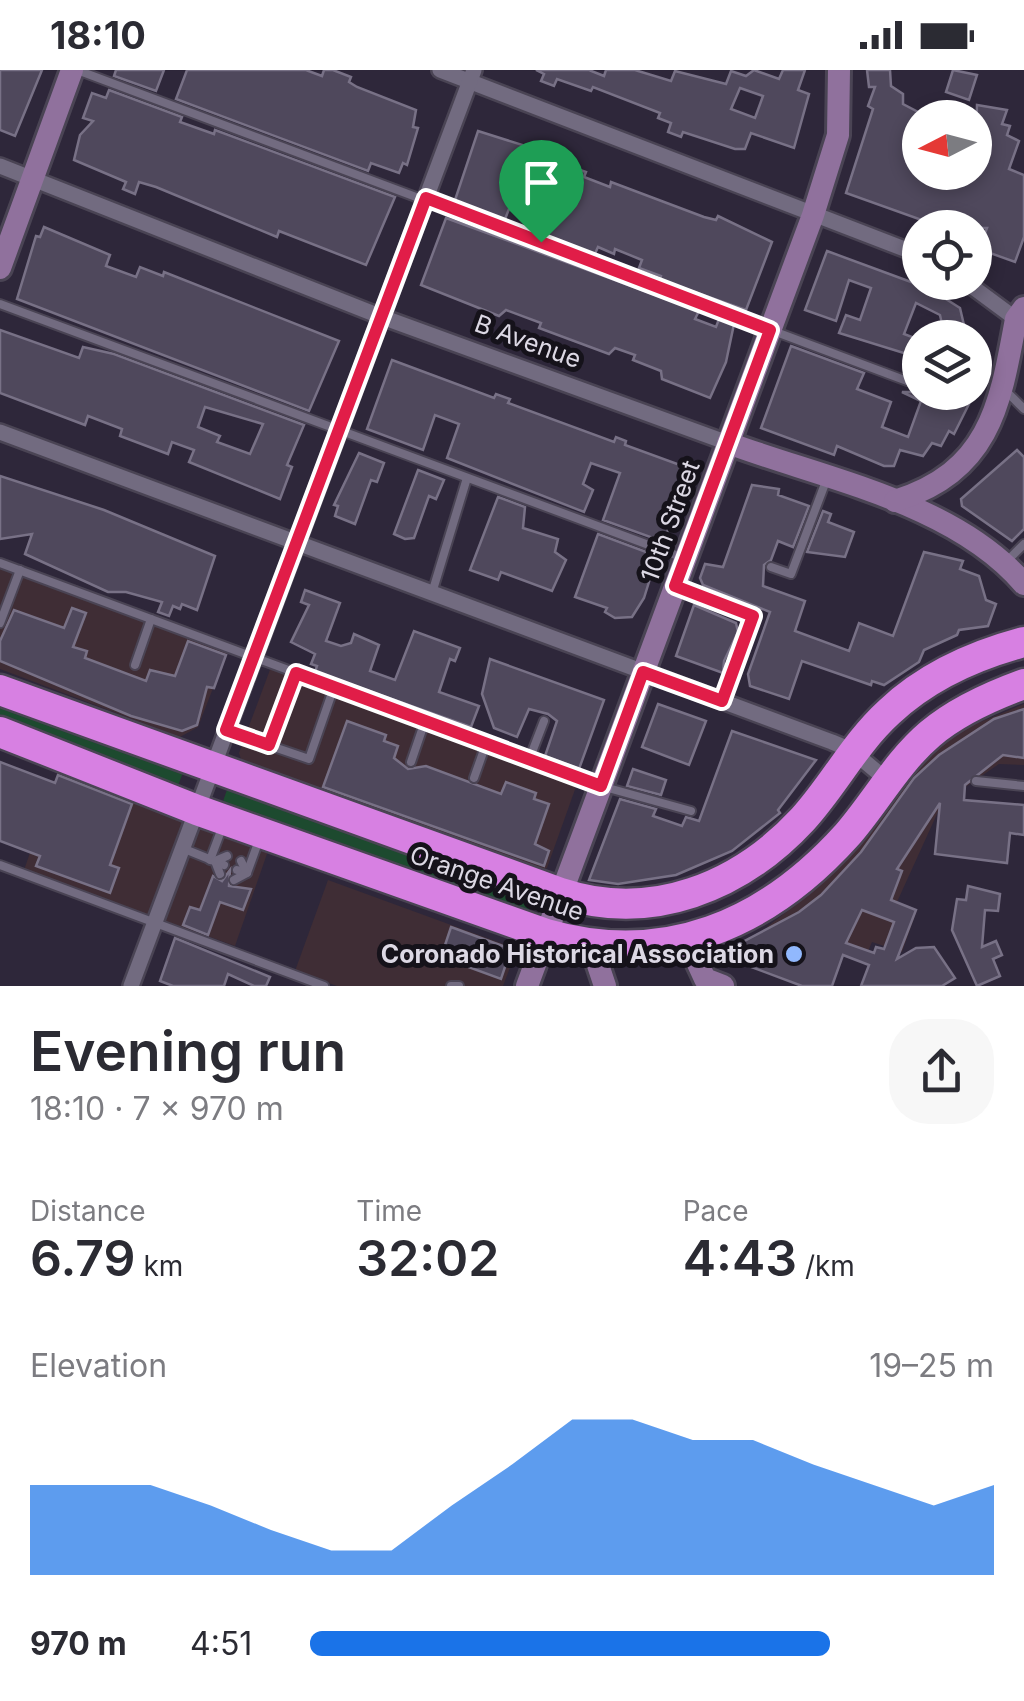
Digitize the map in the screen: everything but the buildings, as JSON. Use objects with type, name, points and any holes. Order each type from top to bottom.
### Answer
[{"type":"highway","name":"Orange Avenue","points":[[0,690],[212,770],[561,893],[638,906],[670,901],[730,878],[769,852],[805,817],[851,750],[891,710],[939,675],[1024,642]]},
{"type":"highway","name":"Orange Avenue","points":[[0,732],[211,814],[592,947],[687,940],[755,913],[802,881],[846,836],[928,736],[964,710],[1024,684]]},
{"type":"street","points":[[0,268],[75,70]]},
{"type":"street","points":[[440,70],[472,76],[902,248]]},
{"type":"street","name":"10th Street","points":[[526,986],[812,215],[838,136],[839,70]]},
{"type":"street","points":[[131,986],[182,848],[211,814],[212,770],[226,730],[472,76]]},
{"type":"street","name":"B Avenue","points":[[0,166],[382,316],[895,501],[955,526],[1006,562],[1024,584]]},
{"type":"street","points":[[895,501],[920,493],[968,460],[996,416],[1020,313],[992,297]]},
{"type":"street","points":[[0,432],[851,750],[888,781]]},
{"type":"street","points":[[687,940],[706,984]]},
{"type":"street","points":[[592,947],[605,986]]},
{"type":"lane","points":[[75,70],[902,379]]},
{"type":"lane","points":[[0,304],[685,559]]},
{"type":"lane","points":[[1003,388],[1024,410]]},
{"type":"lane","points":[[432,593],[467,478]]},
{"type":"lane","points":[[771,567],[791,574],[827,479]]},
{"type":"lane","points":[[1006,562],[1024,544]]},
{"type":"lane","points":[[0,563],[601,786],[691,811]]},
{"type":"lane","points":[[0,623],[20,570]]},
{"type":"lane","points":[[675,586],[753,616],[722,701]]},
{"type":"lane","points":[[135,665],[150,619]]},
{"type":"lane","points":[[269,745],[296,673]]},
{"type":"lane","points":[[226,730],[309,759],[334,687]]},
{"type":"lane","points":[[411,762],[425,721]]},
{"type":"lane","points":[[529,760],[544,721]]},
{"type":"lane","points":[[474,778],[486,744]]},
{"type":"lane","points":[[976,781],[1024,786]]},
{"type":"lane","points":[[182,848],[219,863],[211,814]]},
{"type":"lane","points":[[234,880],[262,832]]},
{"type":"lane","points":[[0,865],[324,986]]},
{"type":"lane","points":[[451,986],[459,986]]},
{"type":"shaded area","points":[[0,569],[227,652],[198,727],[180,737],[0,669]]},
{"type":"shaded area","points":[[271,667],[578,781],[547,868],[540,871],[241,759],[239,753]]},
{"type":"shaded area","points":[[1024,704],[1024,765],[999,764],[942,803],[897,902],[917,910],[902,952],[872,942],[863,963],[767,927],[823,883],[858,847],[920,762],[961,730]]},
{"type":"shaded area","points":[[58,773],[268,851],[235,946],[24,870]]},
{"type":"shaded area","points":[[328,880],[517,949],[503,986],[337,986],[295,971]]},
{"type":"green space","points":[[0,706],[184,770],[176,791],[0,725]]},
{"type":"green space","points":[[228,787],[532,900],[528,914],[221,807]]},
{"type":"place","name":"Coronado Historical Association","points":[[794,954]]},
{"type":"route","points":[[426,198],[541,242],[770,330],[675,586],[753,616],[722,701],[643,672],[601,786],[296,673],[269,745],[226,730],[426,198]]}]
